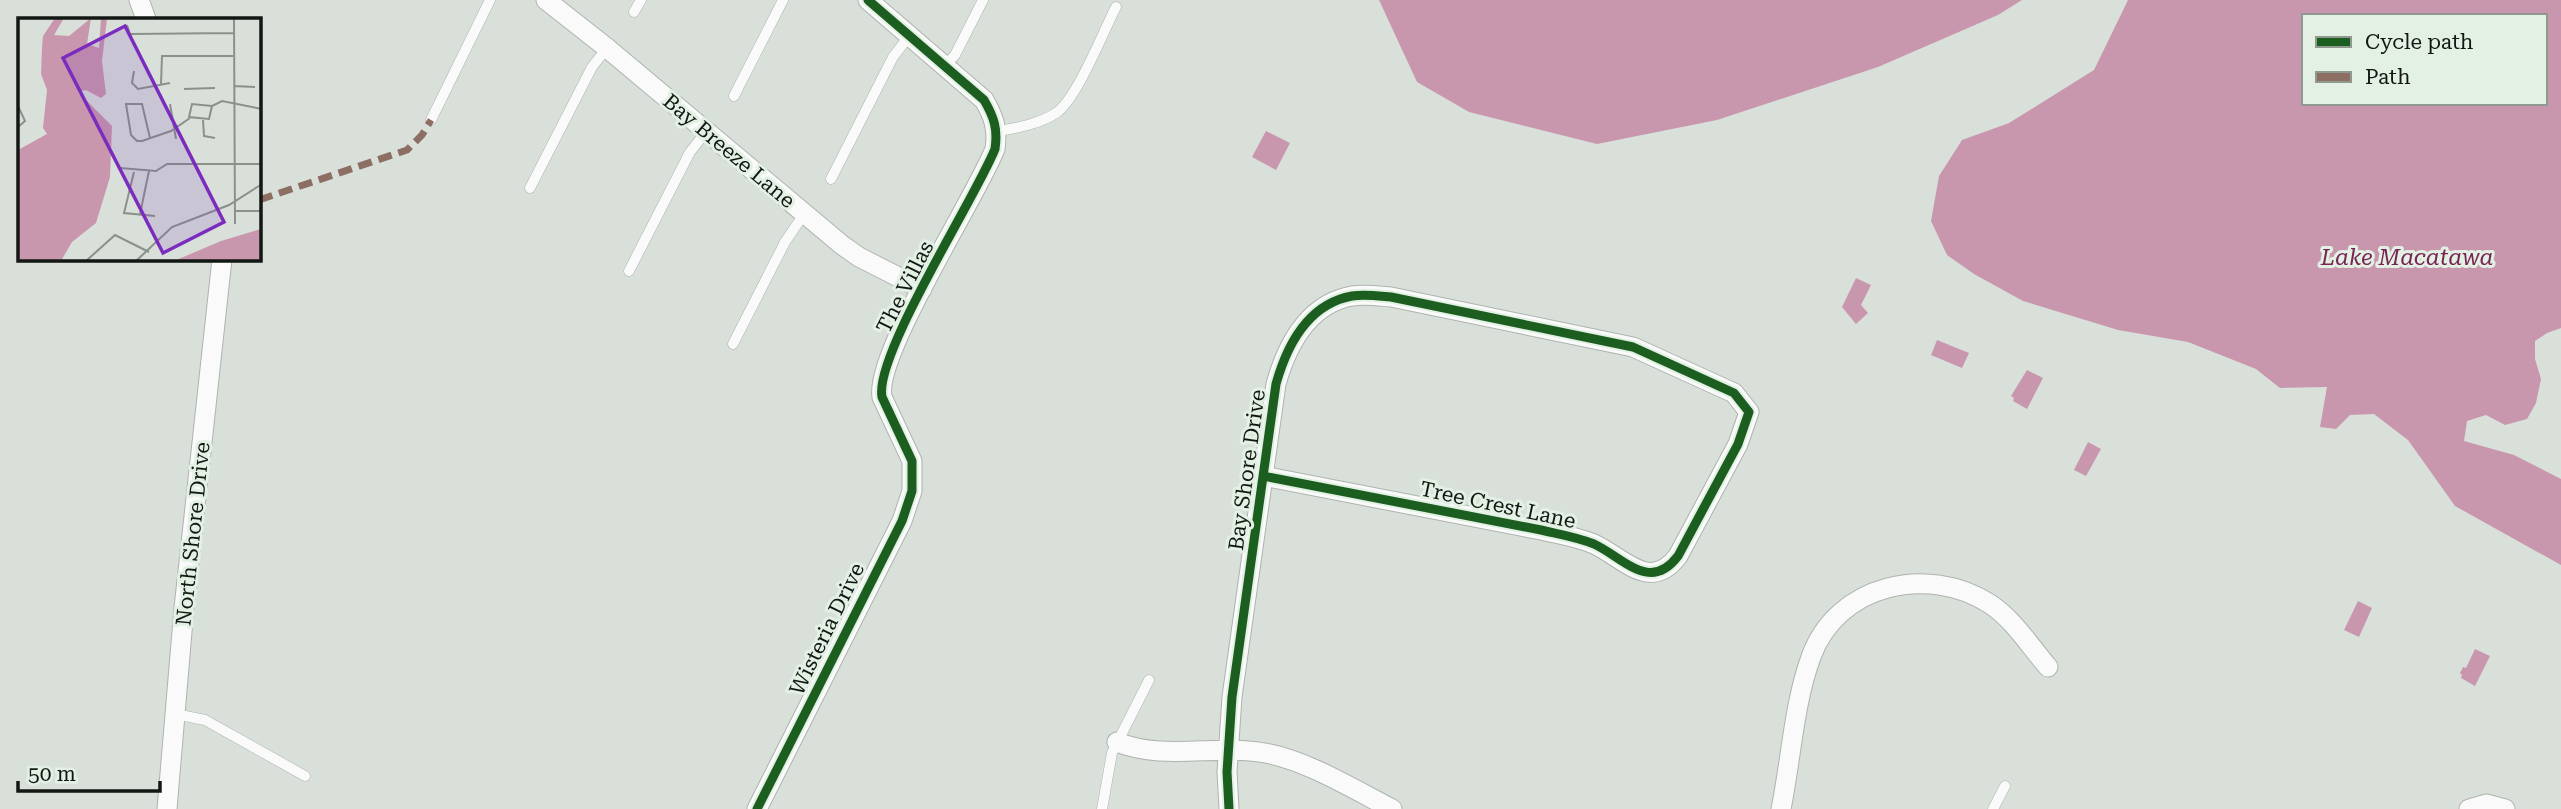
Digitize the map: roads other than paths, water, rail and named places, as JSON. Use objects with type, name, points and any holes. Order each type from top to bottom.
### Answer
[{"type":"street","points":[[139,0],[146,18]]},
{"type":"street","name":"Bay Breeze Lane","points":[[545,0],[607,48],[859,257],[922,289]]},
{"type":"street","points":[[868,0],[984,100],[998,131]]},
{"type":"street","name":"The Villas","points":[[912,461],[886,408],[880,387],[886,366],[922,289],[989,164],[998,131]]},
{"type":"street","name":"North Shore Drive","points":[[167,809],[222,261]]},
{"type":"street","name":"Bay Shore Drive","points":[[1229,809],[1228,750],[1232,697],[1276,384],[1289,346],[1298,331],[1316,313],[1352,296],[1391,297],[1633,347],[1734,393],[1749,412]]},
{"type":"street","name":"Tree Crest Lane","points":[[1264,476],[1541,530],[1586,541],[1637,569],[1649,573],[1660,572],[1670,566],[1678,556],[1738,444],[1749,412]]},
{"type":"street","name":"Wisteria Drive","points":[[758,809],[902,521],[912,491],[912,461]]},
{"type":"street","points":[[1781,809],[1811,656],[1825,629],[1841,612],[1871,592],[1932,582],[1962,591],[1991,604],[2014,625],[2048,667]]},
{"type":"street","points":[[1117,742],[1148,751],[1264,752],[1288,758],[1392,809]]},
{"type":"street","points":[[2469,809],[2486,804],[2505,809]]},
{"type":"lane","points":[[431,120],[490,0]]},
{"type":"lane","points":[[634,12],[641,0]]},
{"type":"lane","points":[[734,96],[783,0]]},
{"type":"lane","points":[[945,66],[955,55],[983,0]]},
{"type":"lane","points":[[998,131],[1039,121],[1058,111],[1072,96],[1116,7]]},
{"type":"lane","points":[[831,179],[893,57],[910,35]]},
{"type":"lane","points":[[530,188],[593,68],[607,48]]},
{"type":"lane","points":[[629,271],[690,152],[706,132]]},
{"type":"lane","points":[[733,344],[785,242],[804,214]]},
{"type":"lane","points":[[1102,809],[1109,763],[1149,680]]},
{"type":"lane","points":[[175,714],[205,720],[305,776]]},
{"type":"lane","points":[[1993,809],[2005,786]]},
{"type":"water","points":[[1379,0],[2022,0],[1998,15],[1878,67],[1717,120],[1597,144],[1469,112],[1417,82]]},
{"type":"water","name":"Lake Macatawa","points":[[2128,0],[2561,0],[2561,328],[2535,341],[2535,359],[2541,379],[2536,403],[2527,419],[2505,425],[2486,415],[2467,421],[2464,441],[2514,455],[2561,479],[2561,565],[2455,506],[2408,440],[2374,414],[2350,415],[2336,429],[2320,427],[2327,387],[2280,388],[2256,369],[2188,342],[2118,330],[2023,301],[1974,274],[1947,255],[1931,221],[1939,176],[1962,140],[2009,123],[2094,70]]},
{"type":"water","points":[[1266,131],[1290,143],[1276,170],[1252,157]]},
{"type":"water","points":[[1856,278],[1871,285],[1861,305],[1868,313],[1856,324],[1842,307]]},
{"type":"water","points":[[1937,340],[1969,353],[1962,368],[1931,355]]},
{"type":"water","points":[[2027,370],[2043,378],[2027,409],[2013,401],[2011,396]]},
{"type":"water","points":[[2088,442],[2101,449],[2086,476],[2074,470]]},
{"type":"water","points":[[2358,601],[2372,608],[2359,637],[2344,630]]},
{"type":"water","points":[[2475,649],[2490,656],[2475,686],[2461,678],[2460,673],[2463,667],[2466,668]]}]
